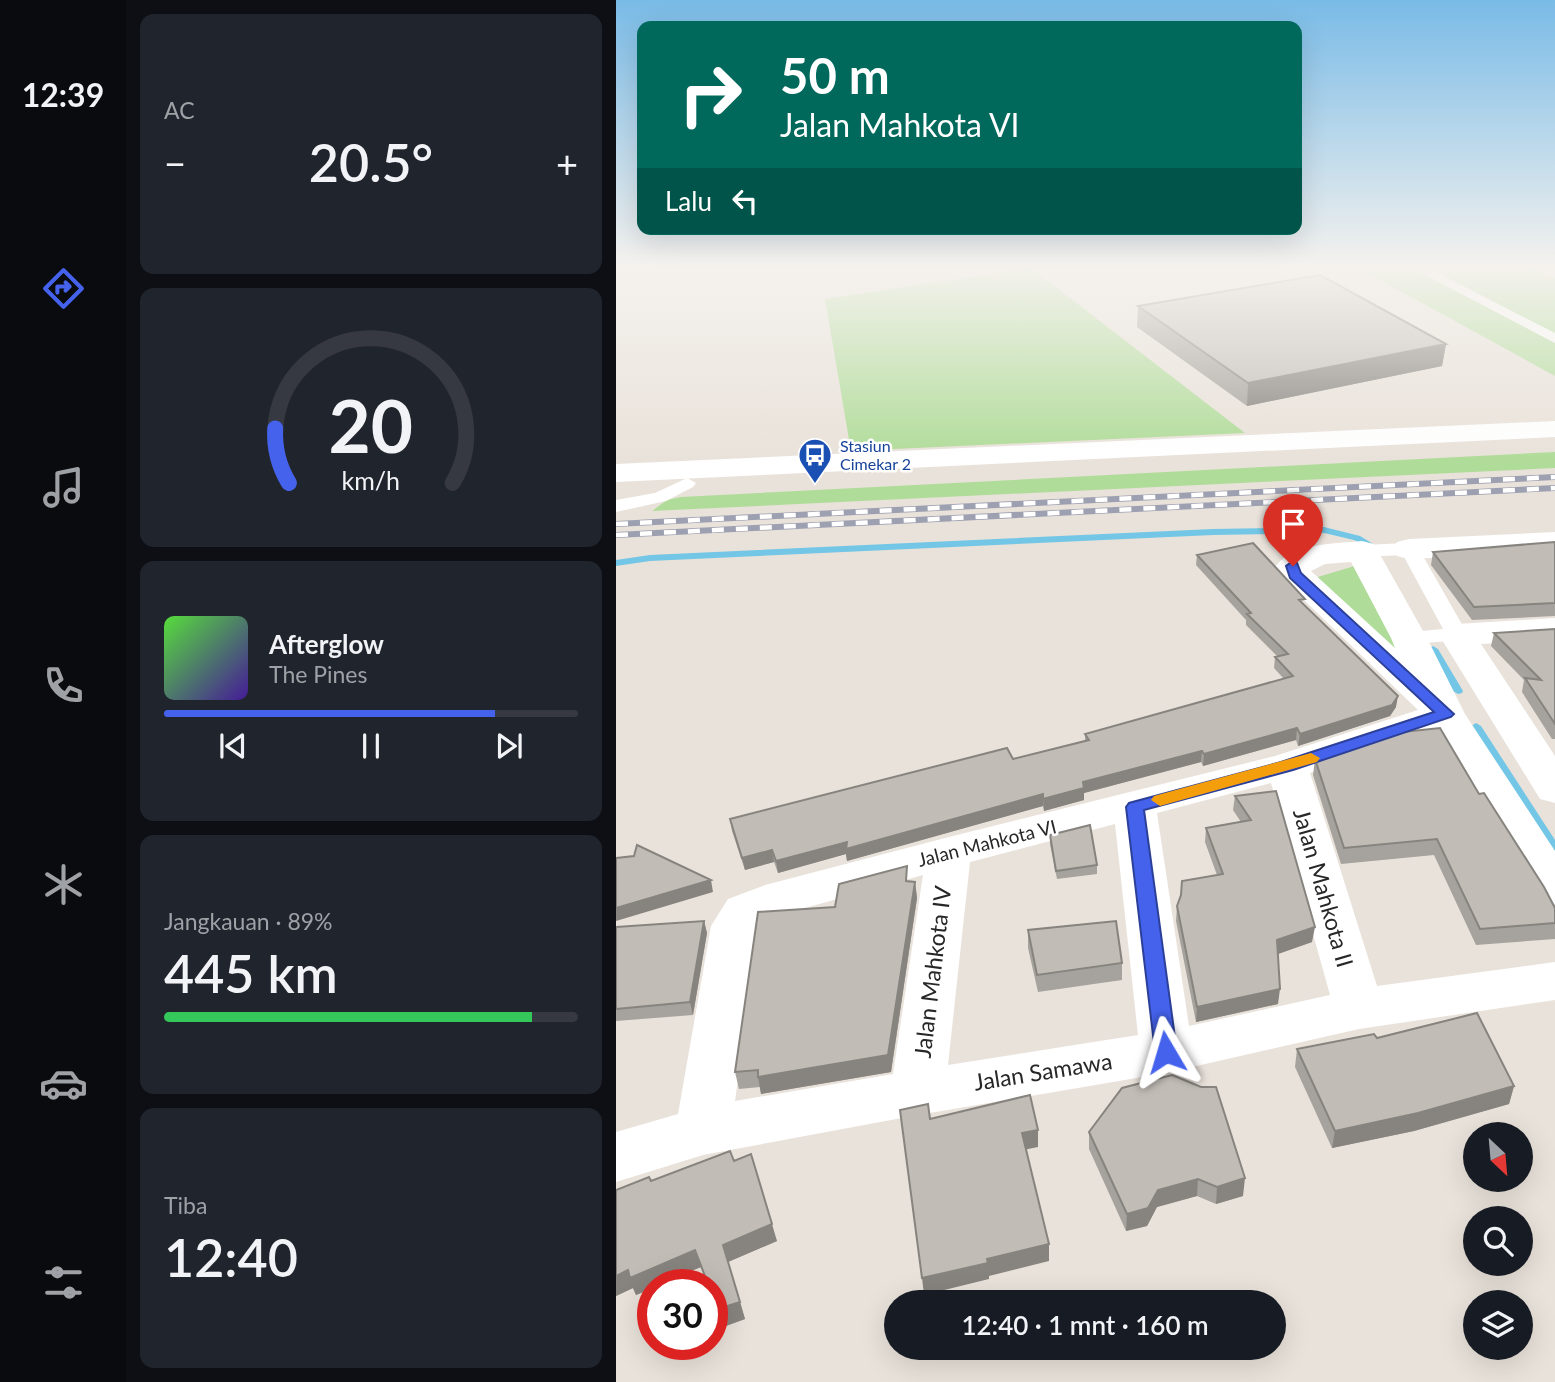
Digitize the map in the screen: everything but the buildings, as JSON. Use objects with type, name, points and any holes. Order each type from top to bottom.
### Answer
[{"type":"street","points":[[616,485],[687,483],[1555,429]]},
{"type":"street","points":[[616,472],[1555,442]]},
{"type":"street","points":[[1446,714],[1295,575],[1293,566],[1319,555],[1555,542]]},
{"type":"street","points":[[1391,550],[1409,638],[1446,714],[1555,888]]},
{"type":"street","points":[[1555,629],[1457,635],[1555,789]]},
{"type":"street","name":"Jalan Mahkota VI","points":[[703,1131],[735,926],[745,911],[765,902],[948,852],[1135,807],[1287,766],[1446,714]]},
{"type":"street","name":"Jalan Mahkota II","points":[[1287,766],[1359,1009]]},
{"type":"street","points":[[1135,807],[1166,1052]]},
{"type":"street","name":"Jalan Mahkota IV","points":[[918,1092],[948,852]]},
{"type":"street","name":"Jalan Samawa","points":[[616,1157],[703,1131],[918,1092],[1166,1052],[1359,1009],[1555,981]]},
{"type":"lane","points":[[1537,329],[1555,339]]},
{"type":"lane","points":[[616,506],[660,497],[687,483]]},
{"type":"lane","points":[[1391,550],[1457,635]]},
{"type":"lane","points":[[1409,638],[1457,635]]},
{"type":"green space","points":[[830,329],[1111,329],[1245,433],[851,451]]},
{"type":"green space","points":[[1470,329],[1555,329],[1555,376]]},
{"type":"green space","points":[[1555,452],[1555,468],[652,511],[667,500],[681,497]]},
{"type":"green space","points":[[1368,562],[1425,683],[1311,579]]},
{"type":"waterway","points":[[616,563],[650,558],[1213,532],[1324,530],[1357,538],[1371,545]]},
{"type":"waterway","points":[[1433,649],[1458,691]]},
{"type":"waterway","points":[[1476,726],[1555,850]]},
{"type":"railway","points":[[616,524],[1555,477]]},
{"type":"railway","points":[[616,535],[1555,488]]},
{"type":"slow traffic","points":[[1160,800],[1311,758]]},
{"type":"place","name":"Stasiun Cimekar 2","points":[[815,485]]},
{"type":"route","points":[[1166,1052],[1135,807],[1287,766],[1446,714],[1295,575],[1293,566]]}]
